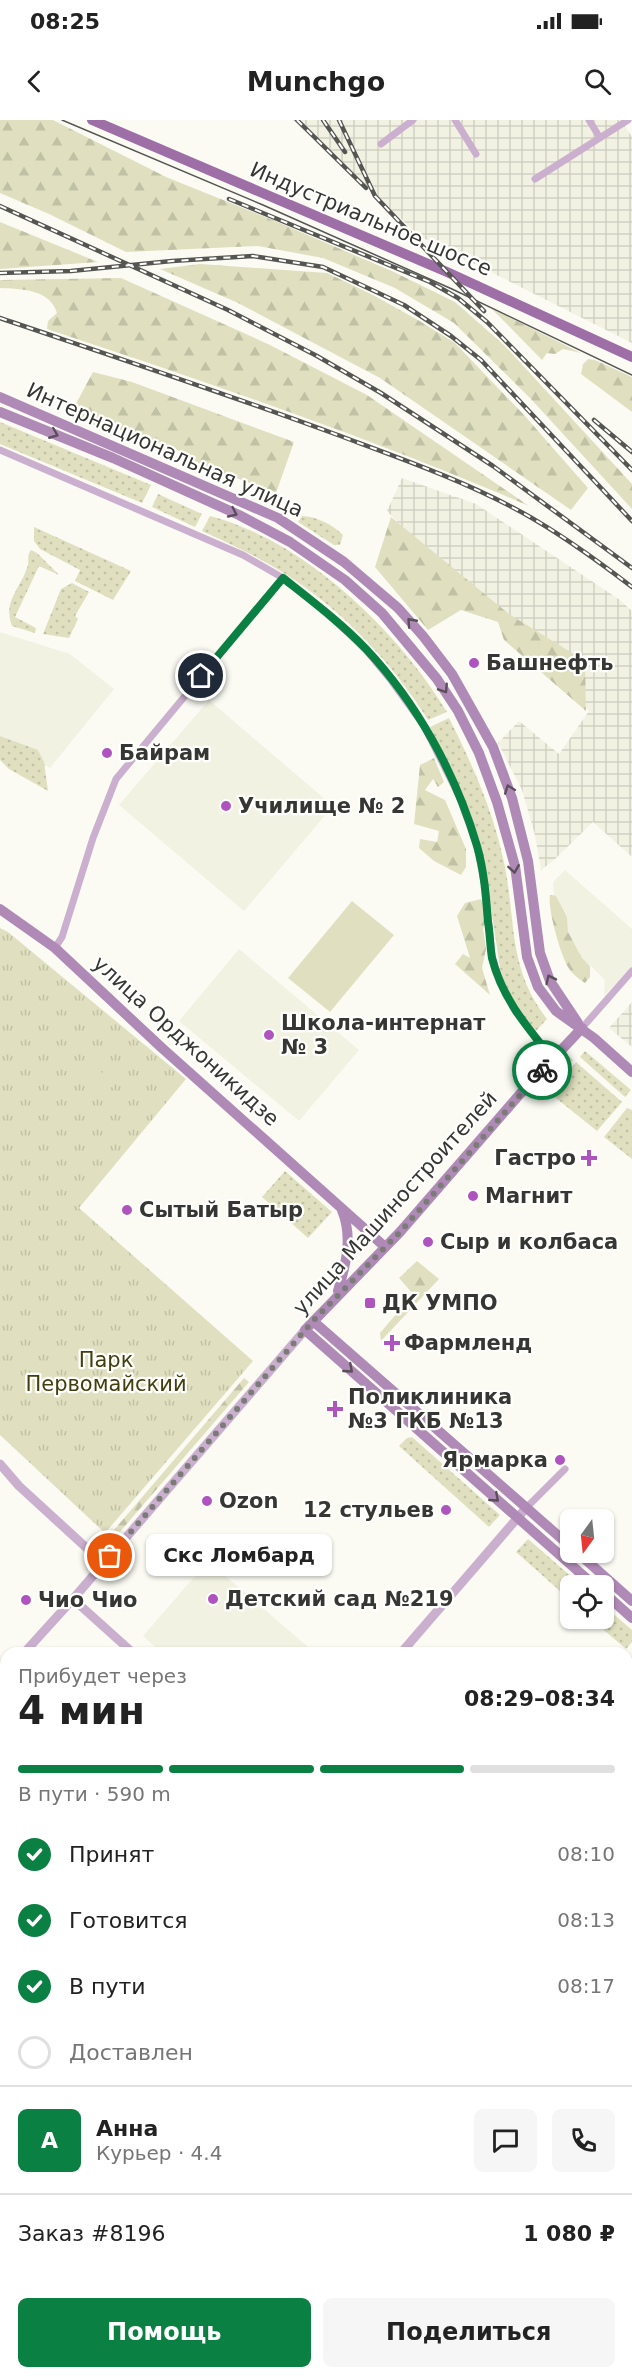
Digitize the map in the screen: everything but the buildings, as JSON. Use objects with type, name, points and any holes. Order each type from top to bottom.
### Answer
[{"type":"main road","name":"Индустриальное шоссе","points":[[92,120],[447,272],[632,357]]},
{"type":"main road","name":"Интернациональная улица","points":[[0,397],[278,518],[335,555],[398,608],[452,674],[493,747],[512,798],[528,861],[540,953],[550,981],[582,1028]]},
{"type":"main road","name":"Интернациональная улица","points":[[0,412],[113,458],[239,515],[290,542],[345,580],[382,613],[437,679],[458,711],[479,753],[497,802],[514,866],[520,917],[530,967],[538,987],[556,1011],[582,1028],[632,1072]]},
{"type":"main road","name":"улица Орджоникидзе","points":[[0,909],[55,948],[162,1048],[384,1246]]},
{"type":"main road","name":"улица Машиностроителей","points":[[305,1330],[336,1295],[400,1232],[552,1058],[582,1028]]},
{"type":"main road","points":[[336,1295],[348,1248],[346,1221],[341,1207]]},
{"type":"main road","points":[[313,1321],[560,1537]]},
{"type":"main road","points":[[305,1330],[583,1575]]},
{"type":"main road","points":[[589,1563],[632,1601]]},
{"type":"main road","points":[[614,1602],[632,1618]]},
{"type":"street","points":[[381,144],[413,120]]},
{"type":"street","points":[[455,120],[476,153]]},
{"type":"street","points":[[589,120],[600,138]]},
{"type":"street","points":[[535,178],[628,120],[632,125]]},
{"type":"street","points":[[0,450],[196,532],[243,555],[283,578],[326,612],[366,650],[428,732],[459,796],[477,846],[485,887],[492,956],[500,982],[515,1011],[552,1058]]},
{"type":"street","points":[[55,948],[62,937],[93,838],[116,778],[283,578]]},
{"type":"street","name":"улица Машиностроителей","points":[[582,1028],[632,971]]},
{"type":"street","name":"улица Машиностроителей","points":[[29,1647],[305,1330]]},
{"type":"street","points":[[0,1464],[19,1486],[103,1563]]},
{"type":"street","points":[[406,1647],[526,1508],[565,1468]]},
{"type":"street","points":[[73,1599],[126,1647]]},
{"type":"shaded area","points":[[293,120],[621,120],[632,137],[632,343],[421,237]]},
{"type":"shaded area","points":[[402,478],[476,504],[620,600],[632,611],[632,857],[593,822],[541,870],[535,835],[522,790],[498,743],[519,721],[559,754],[589,711],[497,614],[482,611],[387,511]]},
{"type":"shaded area","points":[[0,632],[70,654],[114,689],[50,768],[0,740]]},
{"type":"shaded area","name":"Училище № 2","points":[[209,700],[333,806],[244,911],[119,805]]},
{"type":"shaded area","points":[[565,870],[632,929],[632,966],[604,996],[605,980],[582,960],[565,931],[554,897],[553,882]]},
{"type":"shaded area","name":"Школа-интернат № 3","points":[[239,949],[359,1050],[299,1121],[179,1021]]},
{"type":"shaded area","points":[[632,1002],[632,1047],[609,1028]]},
{"type":"shaded area","name":"Детский сад №219","points":[[208,1561],[308,1647],[155,1647],[143,1636]]},
{"type":"green space","points":[[0,120],[53,120],[166,177],[394,272],[455,302],[504,345],[632,484],[632,509],[530,398],[454,323],[395,288],[323,258],[258,246],[126,252],[0,193]]},
{"type":"green space","points":[[0,222],[98,262],[0,269]]},
{"type":"green space","points":[[200,264],[327,273],[418,320],[455,343],[524,415],[588,488],[571,510],[380,378],[238,303],[160,269]]},
{"type":"green space","points":[[121,278],[268,344],[367,395],[529,506],[350,434],[47,329],[48,321],[57,313],[48,299],[34,292],[0,288],[0,280]]},
{"type":"green space","points":[[491,308],[581,353],[563,349],[555,354],[547,353],[542,360]]},
{"type":"green space","points":[[588,359],[632,377],[632,412],[581,374],[583,364]]},
{"type":"green space","points":[[93,372],[132,382],[294,442],[276,493],[202,465],[172,447],[127,431],[94,425],[71,413]]},
{"type":"green space","points":[[0,422],[151,485],[142,503],[0,444]]},
{"type":"green space","points":[[158,494],[202,514],[195,527],[152,507]]},
{"type":"green space","points":[[210,516],[245,528],[314,567],[375,621],[402,650],[447,712],[428,720],[379,654],[339,614],[295,580],[272,566],[202,531]]},
{"type":"green space","points":[[302,516],[318,519],[339,531],[343,535],[340,545],[334,545],[298,522]]},
{"type":"green space","points":[[391,517],[509,614],[585,661],[586,711],[504,640],[498,622],[461,610],[428,630],[375,567]]},
{"type":"green space","points":[[34,527],[131,571],[113,600],[75,581],[80,570],[40,549],[34,541]]},
{"type":"green space","points":[[31,550],[59,575],[39,566],[15,617],[36,628],[35,633],[12,626],[9,610],[13,596],[27,568]]},
{"type":"green space","points":[[72,583],[89,592],[75,616],[78,619],[69,638],[43,634],[61,589]]},
{"type":"green space","points":[[449,718],[480,786],[503,858],[519,961],[534,999],[547,1019],[535,1032],[516,1008],[501,974],[486,876],[461,794],[430,727]]},
{"type":"green space","points":[[0,736],[38,750],[44,762],[48,791],[9,769],[0,760]]},
{"type":"green space","points":[[434,758],[444,782],[438,787],[433,779],[425,790],[445,800],[466,849],[466,867],[461,875],[434,861],[419,848],[420,839],[437,842],[439,831],[414,824],[420,765]]},
{"type":"green space","points":[[550,895],[556,896],[567,917],[568,932],[582,958],[590,966],[590,977],[585,983],[572,972],[565,961],[553,921]]},
{"type":"green space","points":[[481,899],[485,907],[486,921],[483,928],[486,949],[482,968],[490,995],[455,964],[463,954],[470,958],[457,916],[465,903]]},
{"type":"green space","points":[[352,901],[394,935],[330,1012],[288,978]]},
{"type":"green space","name":"Парк Первомайский","points":[[0,928],[8,932],[186,1079],[79,1208],[253,1361],[105,1533],[0,1435]]},
{"type":"green space","points":[[585,1051],[631,1090],[625,1097],[580,1057]]},
{"type":"green space","points":[[568,1055],[573,1060],[539,1101],[533,1095]]},
{"type":"green space","points":[[86,1058],[114,1084],[102,1099],[73,1073]]},
{"type":"green space","points":[[576,1062],[622,1102],[597,1131],[551,1094]]},
{"type":"green space","points":[[627,1108],[632,1110],[632,1159],[604,1137]]},
{"type":"green space","points":[[285,1171],[332,1212],[308,1238],[262,1197]]},
{"type":"green space","points":[[417,1261],[439,1279],[381,1341],[380,1333],[413,1294],[399,1278]]},
{"type":"green space","points":[[244,1378],[249,1382],[106,1548],[102,1544]]},
{"type":"green space","points":[[412,1437],[500,1515],[489,1527],[399,1446],[407,1438]]},
{"type":"green space","points":[[528,1539],[569,1575],[560,1575],[560,1591],[516,1552]]},
{"type":"green space","points":[[614,1614],[632,1630],[632,1642],[628,1647],[624,1647],[603,1629],[614,1629]]},
{"type":"tram line","points":[[62,120],[263,205],[452,289],[632,375]]},
{"type":"railway","points":[[297,120],[366,188]]},
{"type":"railway","points":[[323,120],[345,152]]},
{"type":"railway","points":[[339,120],[375,196],[484,311]]},
{"type":"railway","points":[[229,199],[430,282],[458,298],[487,322],[632,470]]},
{"type":"railway","points":[[0,206],[228,310],[317,356],[381,393],[493,466],[632,568]]},
{"type":"railway","points":[[0,273],[71,271],[253,256],[323,267],[404,305],[451,336],[481,360],[632,521]]},
{"type":"railway","points":[[0,318],[293,419],[454,480],[537,521],[632,587]]},
{"type":"railway","points":[[594,420],[632,452]]},
{"type":"way so far","points":[[110,1556],[336,1295],[400,1232],[542,1070]]},
{"type":"place","name":"Башнефть","points":[[474,663]]},
{"type":"place","name":"Байрам","points":[[107,753]]},
{"type":"place","name":"Училище № 2","points":[[226,806]]},
{"type":"place","name":"Школа-интернат № 3","points":[[269,1035]]},
{"type":"place","name":"Гастро","points":[[589,1158]]},
{"type":"place","name":"Магнит","points":[[473,1196]]},
{"type":"place","name":"Сытый Батыр","points":[[127,1210]]},
{"type":"place","name":"Сыр и колбаса","points":[[428,1242]]},
{"type":"place","name":"ДК УМПО","points":[[370,1303]]},
{"type":"place","name":"Фармленд","points":[[392,1343]]},
{"type":"place","name":"Поликлиника №3 ГКБ №13","points":[[335,1409]]},
{"type":"place","name":"Ярмарка","points":[[560,1460]]},
{"type":"place","name":"Ozon","points":[[207,1501]]},
{"type":"place","name":"12 стульев","points":[[446,1510]]},
{"type":"place","name":"Скс Ломбард","points":[[110,1556]]},
{"type":"place","name":"Детский сад №219","points":[[213,1599]]},
{"type":"place","name":"Чио Чио","points":[[26,1600]]},
{"type":"route","points":[[201,676],[283,578],[326,612],[366,650],[428,732],[459,796],[477,846],[485,887],[492,956],[500,982],[515,1011],[552,1058],[542,1070]]}]
